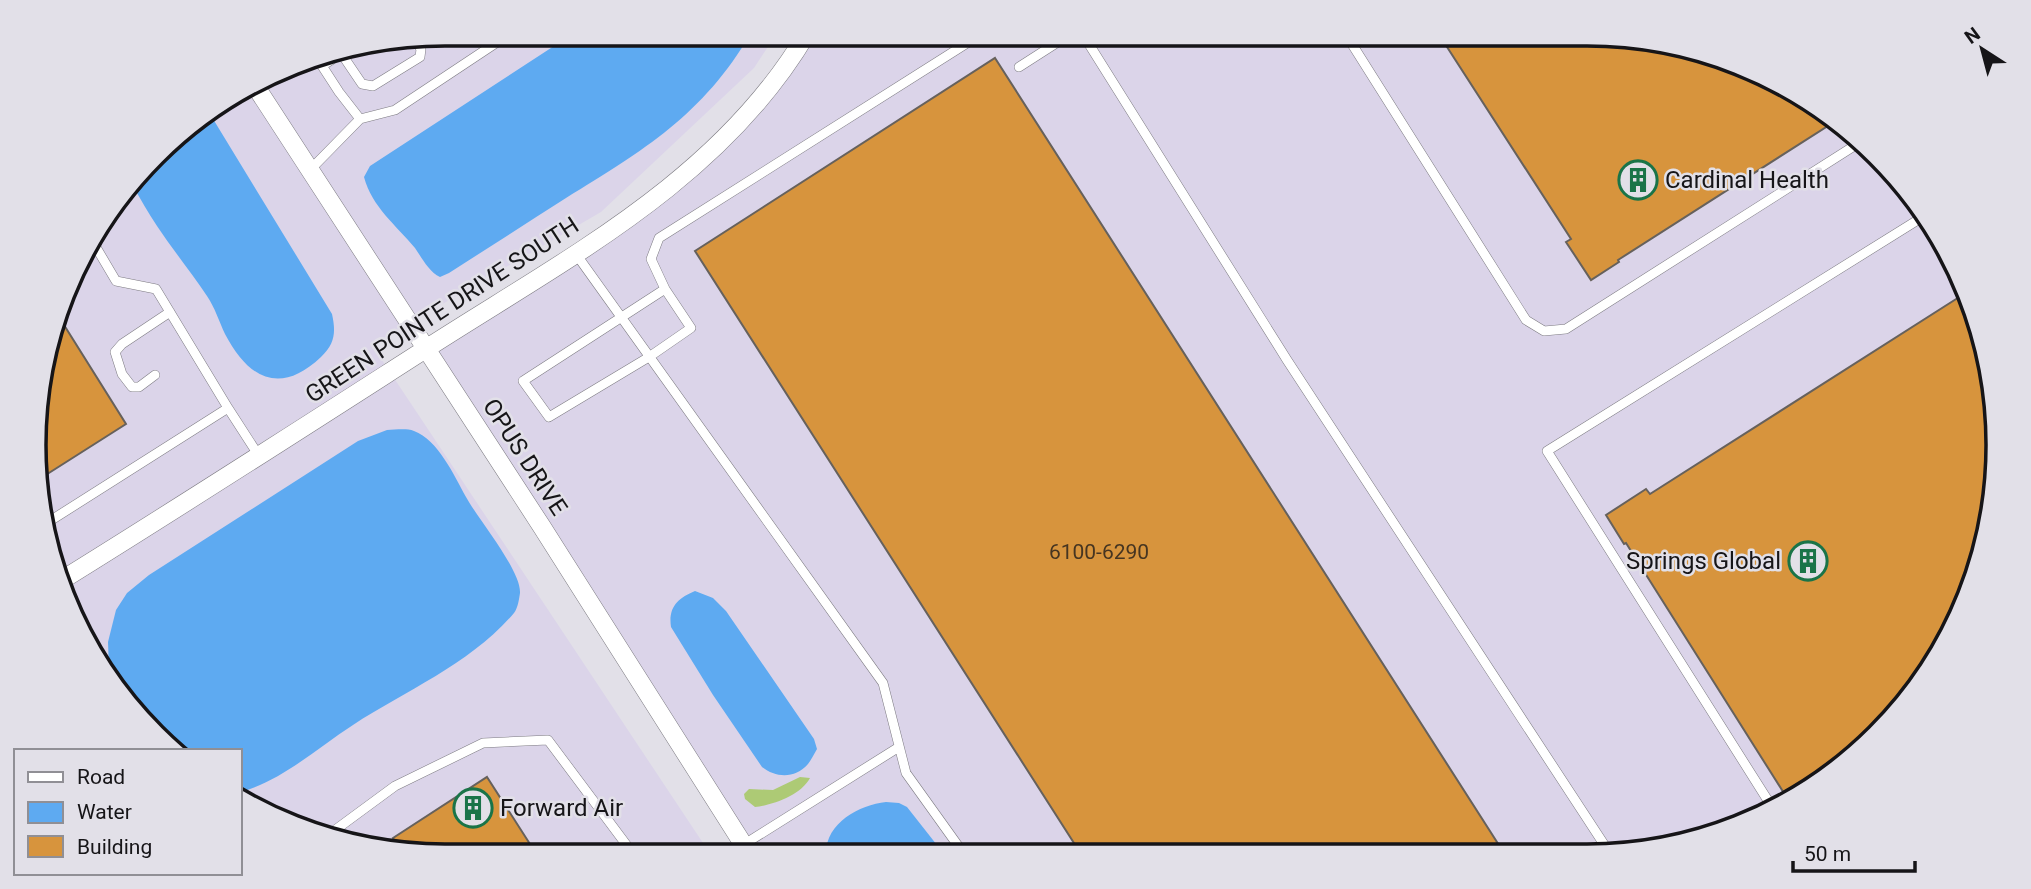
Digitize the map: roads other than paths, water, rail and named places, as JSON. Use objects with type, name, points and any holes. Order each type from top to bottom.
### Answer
[{"type":"street","name":"GREEN POINTE DRIVE SOUTH","points":[[68,576],[576,254],[662,193],[721,143],[775,83],[799,46]]},
{"type":"street","name":"OPUS DRIVE","points":[[259,92],[742,844]]},
{"type":"lane","points":[[348,57],[362,84],[373,86],[419,57],[420,46]]},
{"type":"lane","points":[[309,170],[360,119],[395,110],[492,46]]},
{"type":"lane","points":[[665,289],[523,381],[549,417],[649,357],[691,328],[665,289],[652,259],[659,238],[962,46]]},
{"type":"lane","points":[[1019,67],[1052,46]]},
{"type":"lane","points":[[1090,46],[1287,360],[1603,843]]},
{"type":"lane","points":[[1353,46],[1526,320],[1544,331],[1566,329],[1853,147]]},
{"type":"lane","points":[[325,64],[322,66],[360,119]]},
{"type":"lane","points":[[1767,800],[1547,451],[1916,221]]},
{"type":"lane","points":[[97,249],[116,281],[156,289],[259,457]]},
{"type":"lane","points":[[576,254],[883,683],[906,773],[957,844]]},
{"type":"lane","points":[[155,376],[139,387],[132,387],[122,374],[115,352],[122,344],[170,312]]},
{"type":"lane","points":[[53,519],[228,408]]},
{"type":"lane","points":[[337,829],[395,786],[483,743],[548,740],[626,844]]},
{"type":"lane","points":[[755,844],[900,747]]},
{"type":"water","points":[[554,46],[742,46],[713,87],[670,128],[621,163],[440,277],[429,268],[373,198],[364,177],[370,166]]},
{"type":"water","points":[[214,120],[332,314],[334,332],[329,347],[306,369],[292,376],[279,379],[255,372],[234,350],[207,296],[136,192],[162,162]]},
{"type":"water","points":[[404,429],[414,431],[431,442],[514,571],[520,593],[516,609],[497,631],[459,661],[353,725],[285,772],[245,790],[242,788],[242,749],[187,749],[162,727],[128,687],[109,659],[108,642],[116,610],[127,593],[149,575],[358,441],[387,430]]},
{"type":"water","points":[[695,591],[713,598],[726,611],[814,739],[817,749],[803,769],[779,775],[762,767],[671,627],[671,614],[676,604]]},
{"type":"water","points":[[899,803],[907,807],[936,844],[827,844],[837,825],[855,812],[876,804]]},
{"type":"place","name":"Cardinal Health","points":[[1638,180]]},
{"type":"place","name":"Springs Global","points":[[1808,561]]},
{"type":"place","name":"Forward Air","points":[[473,808]]}]
